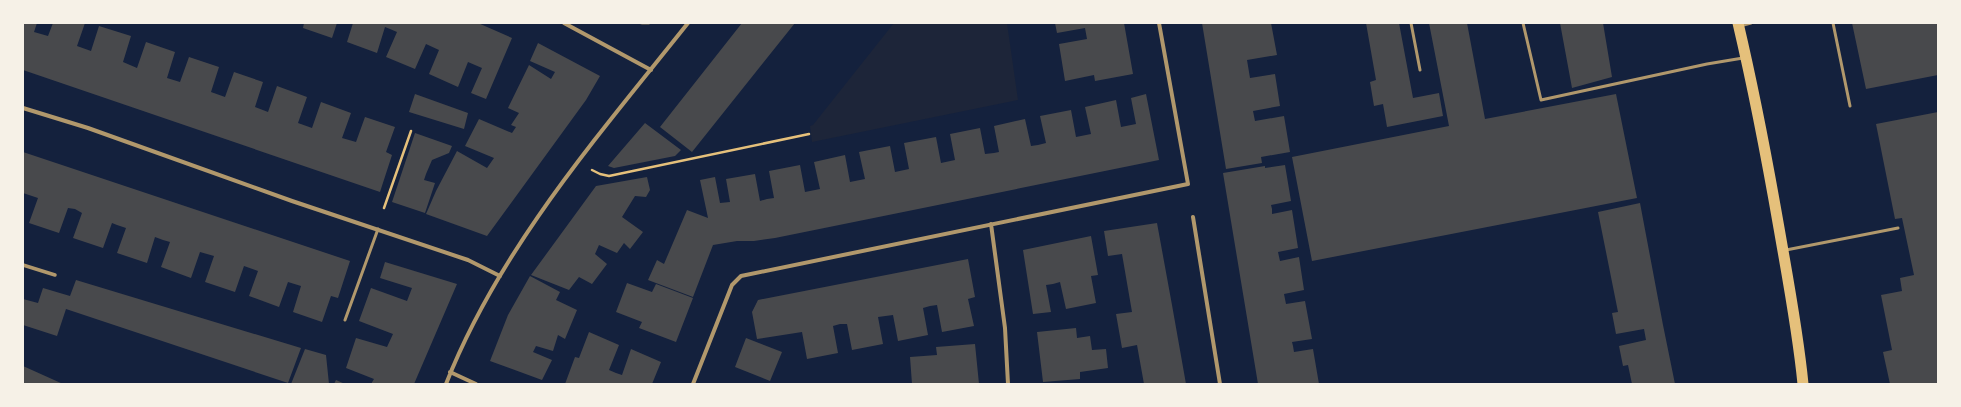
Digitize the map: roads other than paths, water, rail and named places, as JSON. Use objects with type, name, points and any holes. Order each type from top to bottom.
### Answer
[{"type":"highway","points":[[1738,25],[1747,58],[1783,250],[1798,339],[1803,384]]},
{"type":"street","points":[[564,23],[651,70]]},
{"type":"street","points":[[446,384],[450,372],[500,276],[519,244],[578,162],[688,23]]},
{"type":"street","points":[[694,384],[732,285],[741,276],[1188,184],[1159,23]]},
{"type":"street","points":[[23,108],[88,128],[468,260],[500,276]]},
{"type":"street","points":[[1193,217],[1220,384]]},
{"type":"street","points":[[991,224],[1005,328],[1008,384]]},
{"type":"street","points":[[23,265],[55,275]]},
{"type":"street","points":[[450,372],[476,384]]},
{"type":"lane","points":[[1411,23],[1420,70]]},
{"type":"lane","points":[[1523,23],[1541,100],[1707,64],[1747,58]]},
{"type":"lane","points":[[1738,25],[1752,23]]},
{"type":"lane","points":[[1833,23],[1850,106]]},
{"type":"lane","points":[[1783,250],[1898,228]]},
{"type":"lane","points":[[345,320],[378,229]]}]
